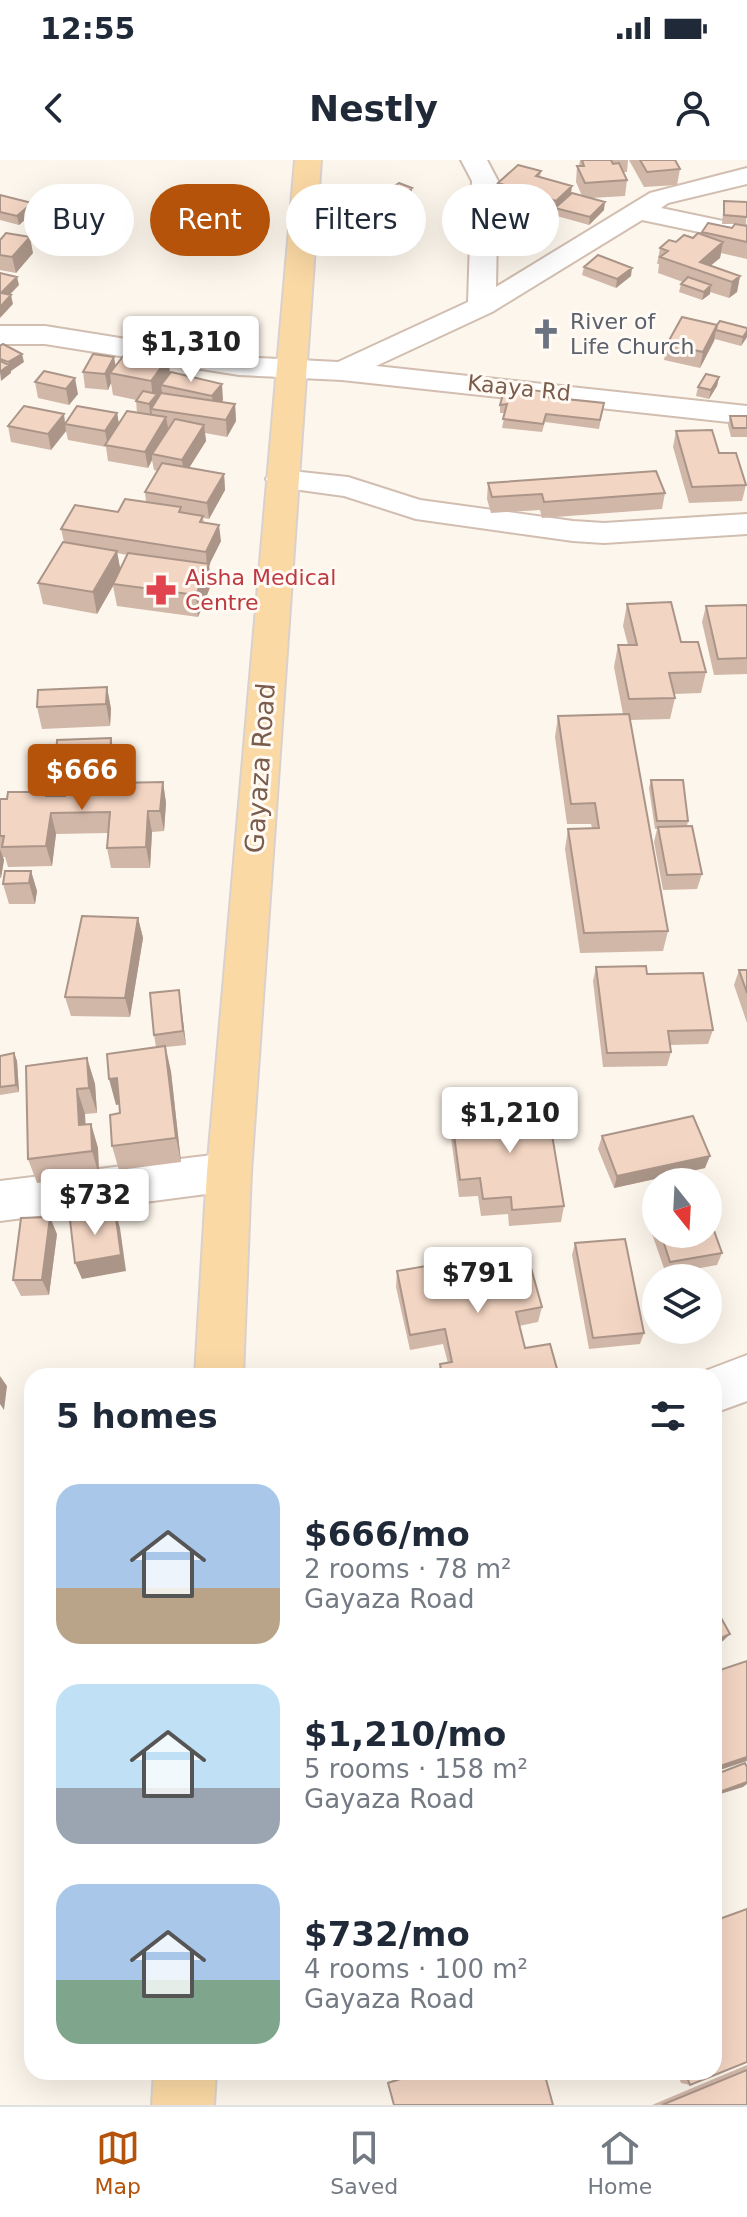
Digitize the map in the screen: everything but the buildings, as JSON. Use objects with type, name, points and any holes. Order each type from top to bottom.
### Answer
[{"type":"main road","name":"Gayaza Road","points":[[219,1368],[229,1172],[308,160]]},
{"type":"main road","points":[[183,2105],[185,2080]]},
{"type":"street","points":[[474,160],[485,181],[482,306]]},
{"type":"street","points":[[342,371],[482,306],[536,276],[659,198],[747,176]]},
{"type":"street","points":[[637,211],[747,234]]},
{"type":"street","name":"Kaaya Rd","points":[[0,335],[45,335],[239,366],[342,371],[747,415]]},
{"type":"street","points":[[282,479],[348,487],[416,509],[573,531],[604,533],[747,524]]},
{"type":"street","points":[[0,1201],[229,1172]]},
{"type":"street","points":[[722,1387],[747,1378]]},
{"type":"place","name":"River of Life Church","points":[[546,334]]},
{"type":"place","name":"Aisha Medical Centre","points":[[161,590]]}]
